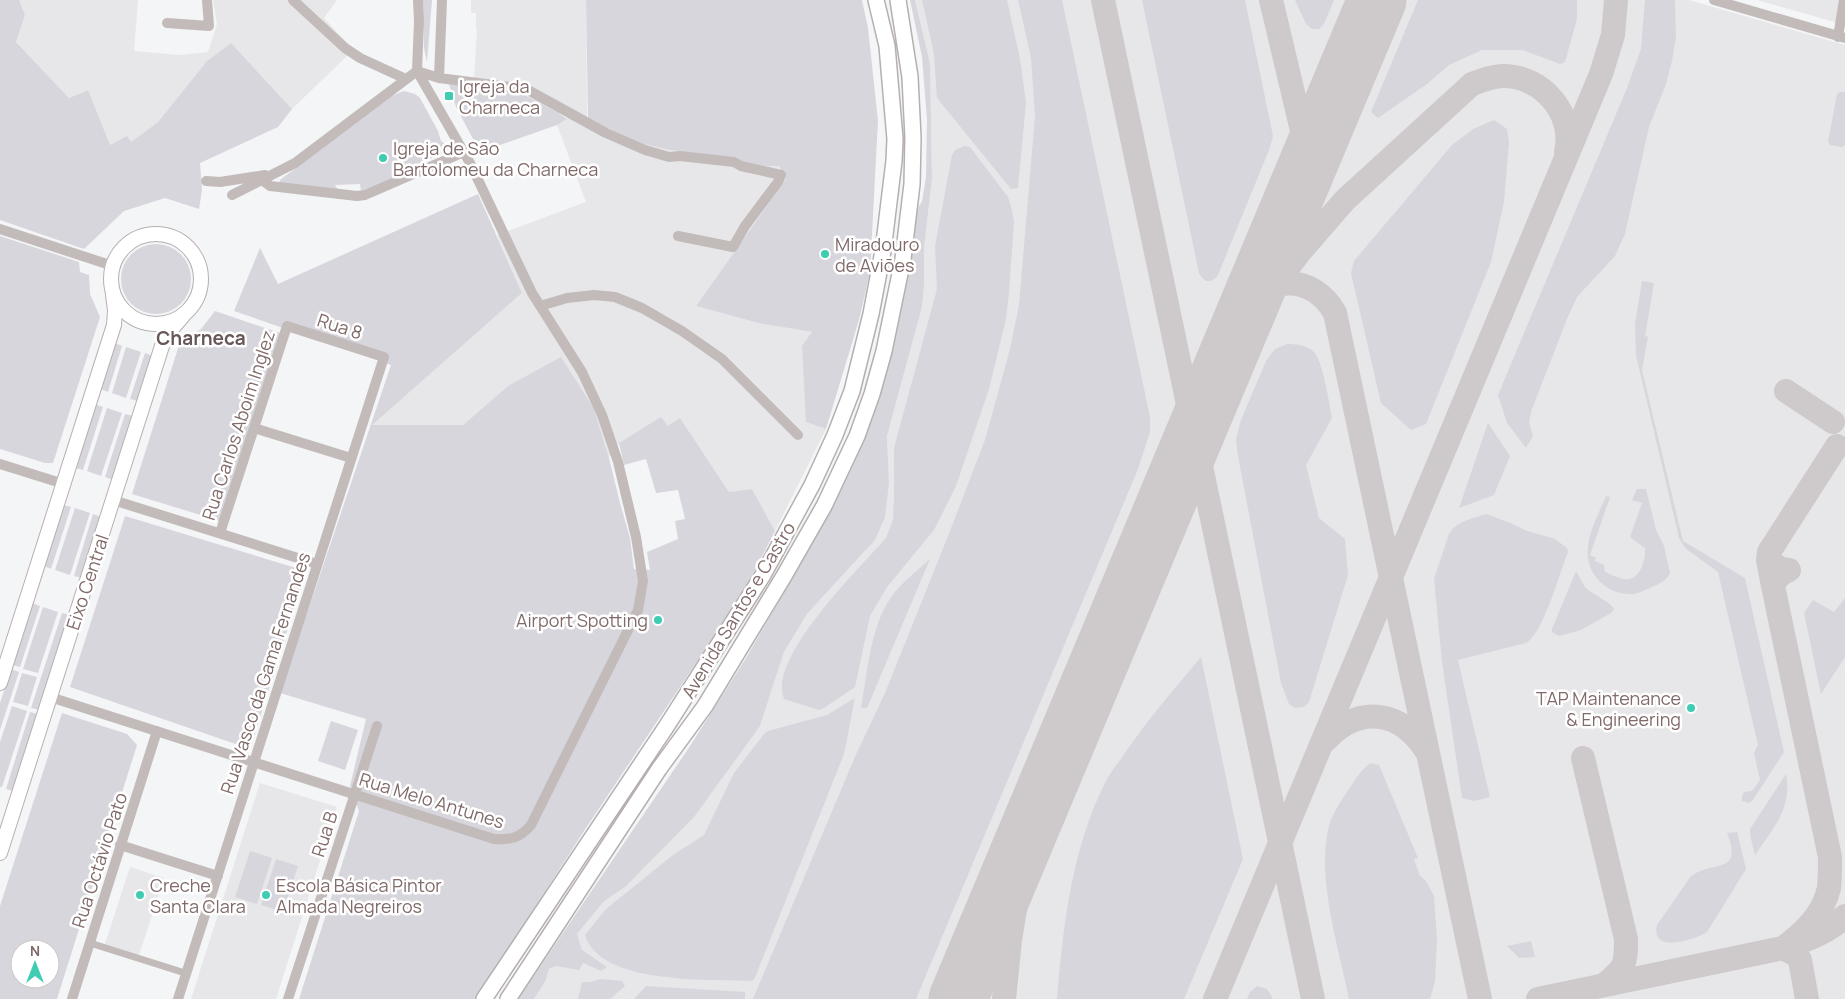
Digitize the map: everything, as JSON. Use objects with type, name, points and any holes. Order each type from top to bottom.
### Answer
[{"type":"main road","name":"Avenida Santos e Castro","points":[[484,999],[666,727],[763,575],[812,485],[835,435],[852,391],[871,314],[883,251],[894,161],[895,139],[887,46],[876,0]]},
{"type":"main road","name":"Avenida Santos e Castro","points":[[508,999],[659,769],[706,706],[819,514],[857,436],[872,394],[884,351],[903,259],[912,184],[914,138],[910,78],[898,0]]},
{"type":"main road","points":[[0,682],[114,325],[115,310],[111,282],[116,258],[124,247],[140,237],[153,234],[166,235],[183,243],[196,258],[201,276],[200,289],[196,301],[183,316],[166,324],[140,322],[124,311],[113,295]]},
{"type":"main road","name":"Eixo Central","points":[[0,853],[162,346],[170,331],[183,316]]},
{"type":"street","points":[[167,23],[209,26],[206,0]]},
{"type":"street","points":[[293,0],[345,48],[360,58],[406,78]]},
{"type":"street","points":[[418,0],[417,71],[464,152],[540,306],[568,298],[594,295],[615,297],[642,308],[682,330],[722,359],[798,435]]},
{"type":"street","points":[[439,78],[442,0]]},
{"type":"street","points":[[1714,0],[1842,37],[1844,0]]},
{"type":"street","points":[[232,196],[296,163],[417,71]]},
{"type":"street","points":[[417,71],[439,78],[526,89],[606,133],[645,150],[670,157],[680,156],[734,162],[747,168],[781,175],[778,182],[745,226],[733,247],[678,236]]},
{"type":"street","points":[[262,180],[270,186],[357,196],[365,195],[464,152]]},
{"type":"street","points":[[206,180],[220,182],[276,174]]},
{"type":"street","points":[[0,229],[113,266]]},
{"type":"street","name":"Rua Melo Antunes","points":[[50,697],[494,839],[507,840],[517,838],[525,833],[638,610],[643,581],[636,538],[618,462],[602,416],[582,372],[540,306]]},
{"type":"street","name":"Rua 8","points":[[287,326],[384,357]]},
{"type":"street","name":"Rua Carlos Aboim Inglez","points":[[220,534],[287,326]]},
{"type":"street","name":"Rua Vasco da Gama Fernandes","points":[[178,999],[384,357]]},
{"type":"street","points":[[254,428],[351,458]]},
{"type":"street","points":[[0,464],[64,484]]},
{"type":"street","points":[[113,500],[317,564]]},
{"type":"street","name":"Rua B","points":[[288,999],[377,726]]},
{"type":"street","name":"Rua Octávio Pato","points":[[72,999],[157,731]]},
{"type":"street","points":[[120,845],[218,876]]},
{"type":"street","points":[[90,943],[186,973]]},
{"type":"shaded area","points":[[0,0],[19,0],[25,15],[16,42],[69,98],[88,90],[110,145],[127,136],[131,142],[158,122],[207,61],[231,43],[292,109],[278,127],[200,163],[202,190],[199,209],[165,198],[124,211],[84,249],[0,220]]},
{"type":"shaded area","points":[[19,0],[138,0],[134,51],[179,55],[208,52],[217,24],[213,0],[337,0],[324,18],[347,43],[358,51],[347,56],[292,109],[231,43],[207,61],[158,122],[131,142],[110,146],[88,90],[69,98],[16,42],[25,15]]},
{"type":"shaded area","points":[[423,0],[432,0],[427,62],[424,48]]},
{"type":"shaded area","points":[[471,0],[586,0],[587,120],[639,143],[671,150],[727,157],[762,166],[779,166],[786,179],[696,306],[758,323],[812,332],[806,422],[826,429],[775,531],[752,489],[729,492],[680,418],[668,427],[665,422],[619,443],[609,458],[594,409],[508,386],[463,425],[371,425],[522,293],[497,235],[586,202],[557,125],[575,113],[546,95],[474,79],[477,30],[476,13],[471,13]]},
{"type":"shaded area","points":[[586,0],[862,0],[868,28],[878,121],[870,272],[859,320],[826,429],[806,422],[802,346],[812,332],[758,323],[696,306],[786,179],[779,166],[762,166],[744,163],[727,157],[670,150],[639,143],[588,119]]},
{"type":"shaded area","points":[[910,0],[915,0],[930,63],[932,179],[924,248],[922,307],[887,436],[889,483],[885,517],[875,540],[807,614],[784,652],[760,726],[694,817],[625,887],[604,901],[577,934],[582,950],[607,967],[601,971],[583,963],[579,970],[556,966],[549,969],[546,980],[534,999],[518,999],[688,749],[746,658],[799,566],[835,490],[869,409],[915,213],[922,201],[926,177],[927,120],[922,57]]},
{"type":"shaded area","points":[[915,0],[1689,0],[1845,45],[1845,999],[534,999],[546,980],[549,969],[556,966],[577,934],[604,900],[625,887],[760,726],[784,652],[807,614],[875,540],[889,483],[887,436],[922,307],[924,248],[932,179],[930,63]]},
{"type":"shaded area","points":[[922,0],[1007,0],[1020,59],[1026,102],[1018,188],[1011,189],[937,98],[934,54]]},
{"type":"shaded area","points":[[1018,0],[1062,0],[1150,417],[1150,432],[1138,469],[916,999],[753,999],[854,759],[885,693],[948,536],[985,440],[1010,349],[1019,305],[1035,116],[1031,58]]},
{"type":"shaded area","points":[[1142,0],[1245,0],[1273,136],[1218,275],[1210,281],[1203,279],[1199,273]]},
{"type":"shaded area","points":[[1295,0],[1334,0],[1324,24],[1319,29],[1312,29],[1306,24]]},
{"type":"shaded area","points":[[1418,0],[1577,0],[1577,19],[1565,62],[1560,64],[1523,50],[1482,50],[1449,65],[1427,84],[1378,118],[1371,112]]},
{"type":"shaded area","points":[[1645,0],[1675,0],[1676,37],[1666,84],[1649,127],[1625,234],[1615,256],[1577,297],[1532,409],[1529,422],[1533,436],[1526,448],[1507,423],[1498,395],[1627,88],[1641,49]]},
{"type":"shaded area","points":[[1757,0],[1845,0],[1845,25]]},
{"type":"shaded area","points":[[449,84],[521,93],[567,119],[557,125],[480,152],[456,107]]},
{"type":"shaded area","points":[[404,91],[415,94],[420,98],[438,131],[441,141],[451,148],[422,163],[422,169],[361,191],[360,184],[335,185],[338,190],[279,183],[280,180],[381,103],[391,96]]},
{"type":"shaded area","points":[[1845,92],[1845,145],[1842,147],[1830,145],[1828,142],[1837,94]]},
{"type":"shaded area","points":[[1494,120],[1507,129],[1509,142],[1504,202],[1491,262],[1426,424],[1411,430],[1381,403],[1351,273],[1354,261],[1452,145],[1473,129]]},
{"type":"shaded area","points":[[964,146],[970,147],[1008,197],[1014,221],[1006,319],[989,389],[956,486],[934,530],[887,587],[870,616],[855,687],[819,710],[784,699],[782,682],[789,661],[802,638],[838,591],[886,538],[893,520],[894,448],[937,289],[935,246],[952,155],[955,150]]},
{"type":"shaded area","points":[[478,194],[522,293],[372,425],[463,425],[508,386],[561,357],[594,409],[630,538],[634,569],[650,570],[647,552],[678,539],[675,521],[685,519],[678,490],[656,493],[646,459],[624,465],[619,443],[661,417],[668,426],[680,418],[729,492],[752,489],[775,531],[746,588],[584,831],[476,999],[299,999],[359,811],[350,786],[366,719],[280,693],[391,365],[234,311],[260,248],[278,284]]},
{"type":"shaded area","points":[[0,236],[79,262],[80,272],[89,275],[90,294],[100,317],[53,463],[45,463],[0,449]]},
{"type":"shaded area","points":[[156,244],[169,247],[181,254],[188,266],[191,279],[188,292],[181,304],[169,311],[156,314],[143,311],[131,304],[124,292],[121,279],[124,266],[131,254],[143,247]]},
{"type":"shaded area","points":[[1642,281],[1654,283],[1645,336],[1648,337],[1642,370],[1683,541],[1745,578],[1784,752],[1753,800],[1749,803],[1742,801],[1742,797],[1744,792],[1752,791],[1760,780],[1754,753],[1758,745],[1718,572],[1685,548],[1679,538],[1636,355],[1635,324]]},
{"type":"shaded area","points":[[215,311],[280,333],[220,521],[132,494],[180,342],[201,329]]},
{"type":"shaded area","points":[[115,343],[122,346],[108,392],[100,389]]},
{"type":"shaded area","points":[[1287,344],[1301,345],[1313,351],[1323,372],[1332,418],[1306,465],[1319,518],[1345,539],[1348,575],[1309,702],[1304,707],[1295,708],[1289,704],[1281,683],[1236,439],[1241,420],[1266,361],[1275,349]]},
{"type":"shaded area","points":[[126,347],[141,352],[126,398],[112,393]]},
{"type":"shaded area","points":[[145,353],[153,356],[138,401],[130,399]]},
{"type":"shaded area","points":[[95,404],[103,407],[83,470],[75,468]]},
{"type":"shaded area","points":[[107,408],[122,413],[101,476],[87,471]]},
{"type":"shaded area","points":[[125,414],[133,416],[113,480],[105,477]]},
{"type":"shaded area","points":[[1488,423],[1510,456],[1494,495],[1459,508]]},
{"type":"shaded area","points":[[1637,489],[1646,489],[1656,530],[1664,546],[1670,573],[1662,582],[1644,591],[1633,594],[1616,592],[1599,581],[1591,570],[1588,546],[1592,529],[1606,496],[1610,497],[1590,555],[1596,558],[1595,561],[1604,565],[1605,572],[1614,576],[1629,579],[1637,575],[1644,562],[1645,548],[1630,537],[1642,503],[1632,500]]},
{"type":"shaded area","points":[[63,505],[71,507],[51,569],[44,566]]},
{"type":"shaded area","points":[[75,508],[90,513],[70,575],[55,570]]},
{"type":"shaded area","points":[[93,514],[101,517],[82,578],[74,576]]},
{"type":"shaded area","points":[[1486,514],[1527,531],[1555,539],[1567,548],[1568,552],[1545,616],[1539,628],[1526,643],[1458,660],[1490,797],[1474,801],[1462,798],[1442,662],[1434,579],[1452,530],[1465,521]]},
{"type":"shaded area","points":[[125,516],[306,571],[250,749],[70,687]]},
{"type":"shaded area","points":[[930,559],[867,708],[861,708],[871,647],[875,631],[887,603],[896,591]]},
{"type":"shaded area","points":[[1576,571],[1587,589],[1610,604],[1614,609],[1611,613],[1581,630],[1559,636],[1552,632],[1552,629]]},
{"type":"shaded area","points":[[1845,598],[1845,657],[1821,694],[1804,613],[1813,600],[1834,612]]},
{"type":"shaded area","points":[[32,603],[40,606],[20,667],[12,665]]},
{"type":"shaded area","points":[[43,607],[58,612],[38,673],[23,669]]},
{"type":"shaded area","points":[[62,613],[70,615],[40,710],[31,708]]},
{"type":"shaded area","points":[[1201,657],[1243,859],[1184,999],[1057,999],[1062,943],[1071,887],[1077,860],[1094,806],[1108,777],[1134,740]]},
{"type":"shaded area","points":[[11,669],[19,672],[0,730],[0,703]]},
{"type":"shaded area","points":[[22,673],[37,677],[28,706],[13,702]]},
{"type":"shaded area","points":[[855,698],[844,754],[754,980],[683,979],[657,976],[633,971],[611,963],[595,951],[585,935],[606,909],[673,855],[704,835],[734,773],[764,734],[768,731],[827,715]]},
{"type":"shaded area","points":[[12,706],[27,711],[2,787],[0,787],[0,742]]},
{"type":"shaded area","points":[[30,712],[38,714],[14,791],[6,789]]},
{"type":"shaded area","points":[[62,713],[127,734],[137,745],[57,999],[0,999],[0,906]]},
{"type":"shaded area","points":[[331,721],[358,730],[345,770],[318,761]]},
{"type":"shaded area","points":[[1371,763],[1379,765],[1418,858],[1414,859],[1420,876],[1426,881],[1434,896],[1437,940],[1435,981],[1430,999],[1349,999],[1327,892],[1325,850],[1328,830],[1336,810],[1358,776]]},
{"type":"shaded area","points":[[1786,774],[1787,786],[1784,808],[1780,818],[1755,855],[1750,829]]},
{"type":"shaded area","name":"Escola Básica Pintor Almada Negreiros","points":[[260,783],[337,807],[276,999],[191,999]]},
{"type":"shaded area","points":[[1737,832],[1746,869],[1707,932],[1684,941],[1666,942],[1660,939],[1657,934],[1657,925],[1691,876],[1699,871],[1729,861],[1731,846],[1727,833]]},
{"type":"shaded area","points":[[250,851],[272,858],[257,904],[235,897]]},
{"type":"shaded area","points":[[276,859],[298,866],[283,912],[261,905]]},
{"type":"shaded area","name":"Creche Santa Clara","points":[[130,867],[164,878],[139,955],[105,944]]},
{"type":"shaded area","points":[[1531,941],[1535,957],[1519,958],[1507,946]]},
{"type":"shaded area","points":[[601,979],[622,981],[625,986],[610,999],[578,999],[582,982]]},
{"type":"shaded area","points":[[646,986],[745,992],[745,999],[634,999]]},
{"type":"shaded area","points":[[1257,986],[1267,989],[1273,999],[1247,999],[1250,992]]},
{"type":"taxiway","points":[[1103,0],[1313,999]]},
{"type":"taxiway","points":[[1271,0],[1309,160]]},
{"type":"taxiway","points":[[1215,999],[1601,74],[1613,35],[1616,0]]},
{"type":"taxiway","points":[[1215,386],[1238,343],[1272,289],[1299,253],[1345,200],[1472,84],[1502,76],[1517,77],[1530,82],[1542,90],[1552,99],[1560,111],[1565,124],[1566,152]]},
{"type":"taxiway","points":[[1245,314],[1254,301],[1265,291],[1277,285],[1290,284],[1302,285],[1315,291],[1326,300],[1335,313],[1480,999]]},
{"type":"taxiway","points":[[1786,391],[1833,422]]},
{"type":"taxiway","points":[[1768,560],[1781,569],[1789,570],[1779,576],[1773,586],[1768,560],[1769,552],[1837,446]]},
{"type":"taxiway","points":[[1773,586],[1830,857],[1829,888],[1822,907],[1812,922],[1783,948]]},
{"type":"taxiway","points":[[1325,741],[1338,729],[1352,721],[1365,717],[1379,717],[1392,720],[1405,727],[1417,738],[1427,752]]},
{"type":"taxiway","points":[[1583,758],[1626,939],[1626,955],[1623,966],[1604,985]]},
{"type":"taxiway","points":[[1004,999],[1010,940],[1019,885],[1039,805]]},
{"type":"taxiway","points":[[1538,999],[1783,948],[1824,932],[1845,916]]},
{"type":"taxiway","points":[[1783,948],[1796,955],[1800,960],[1807,999]]},
{"type":"runway","points":[[958,999],[1377,0]]},
{"type":"place","name":"Igreja da Charneca","points":[[449,96]]},
{"type":"place","name":"Igreja de São Bartolomeu da Charneca","points":[[383,158]]},
{"type":"place","name":"Miradouro de Aviões","points":[[825,254]]},
{"type":"place","name":"Airport Spotting","points":[[658,620]]},
{"type":"place","name":"TAP Maintenance & Engineering","points":[[1691,708]]},
{"type":"place","name":"Creche Santa Clara","points":[[140,895]]},
{"type":"place","name":"Escola Básica Pintor Almada Negreiros","points":[[266,895]]},
{"type":"district","name":"Charneca","points":[[201,338]]}]
